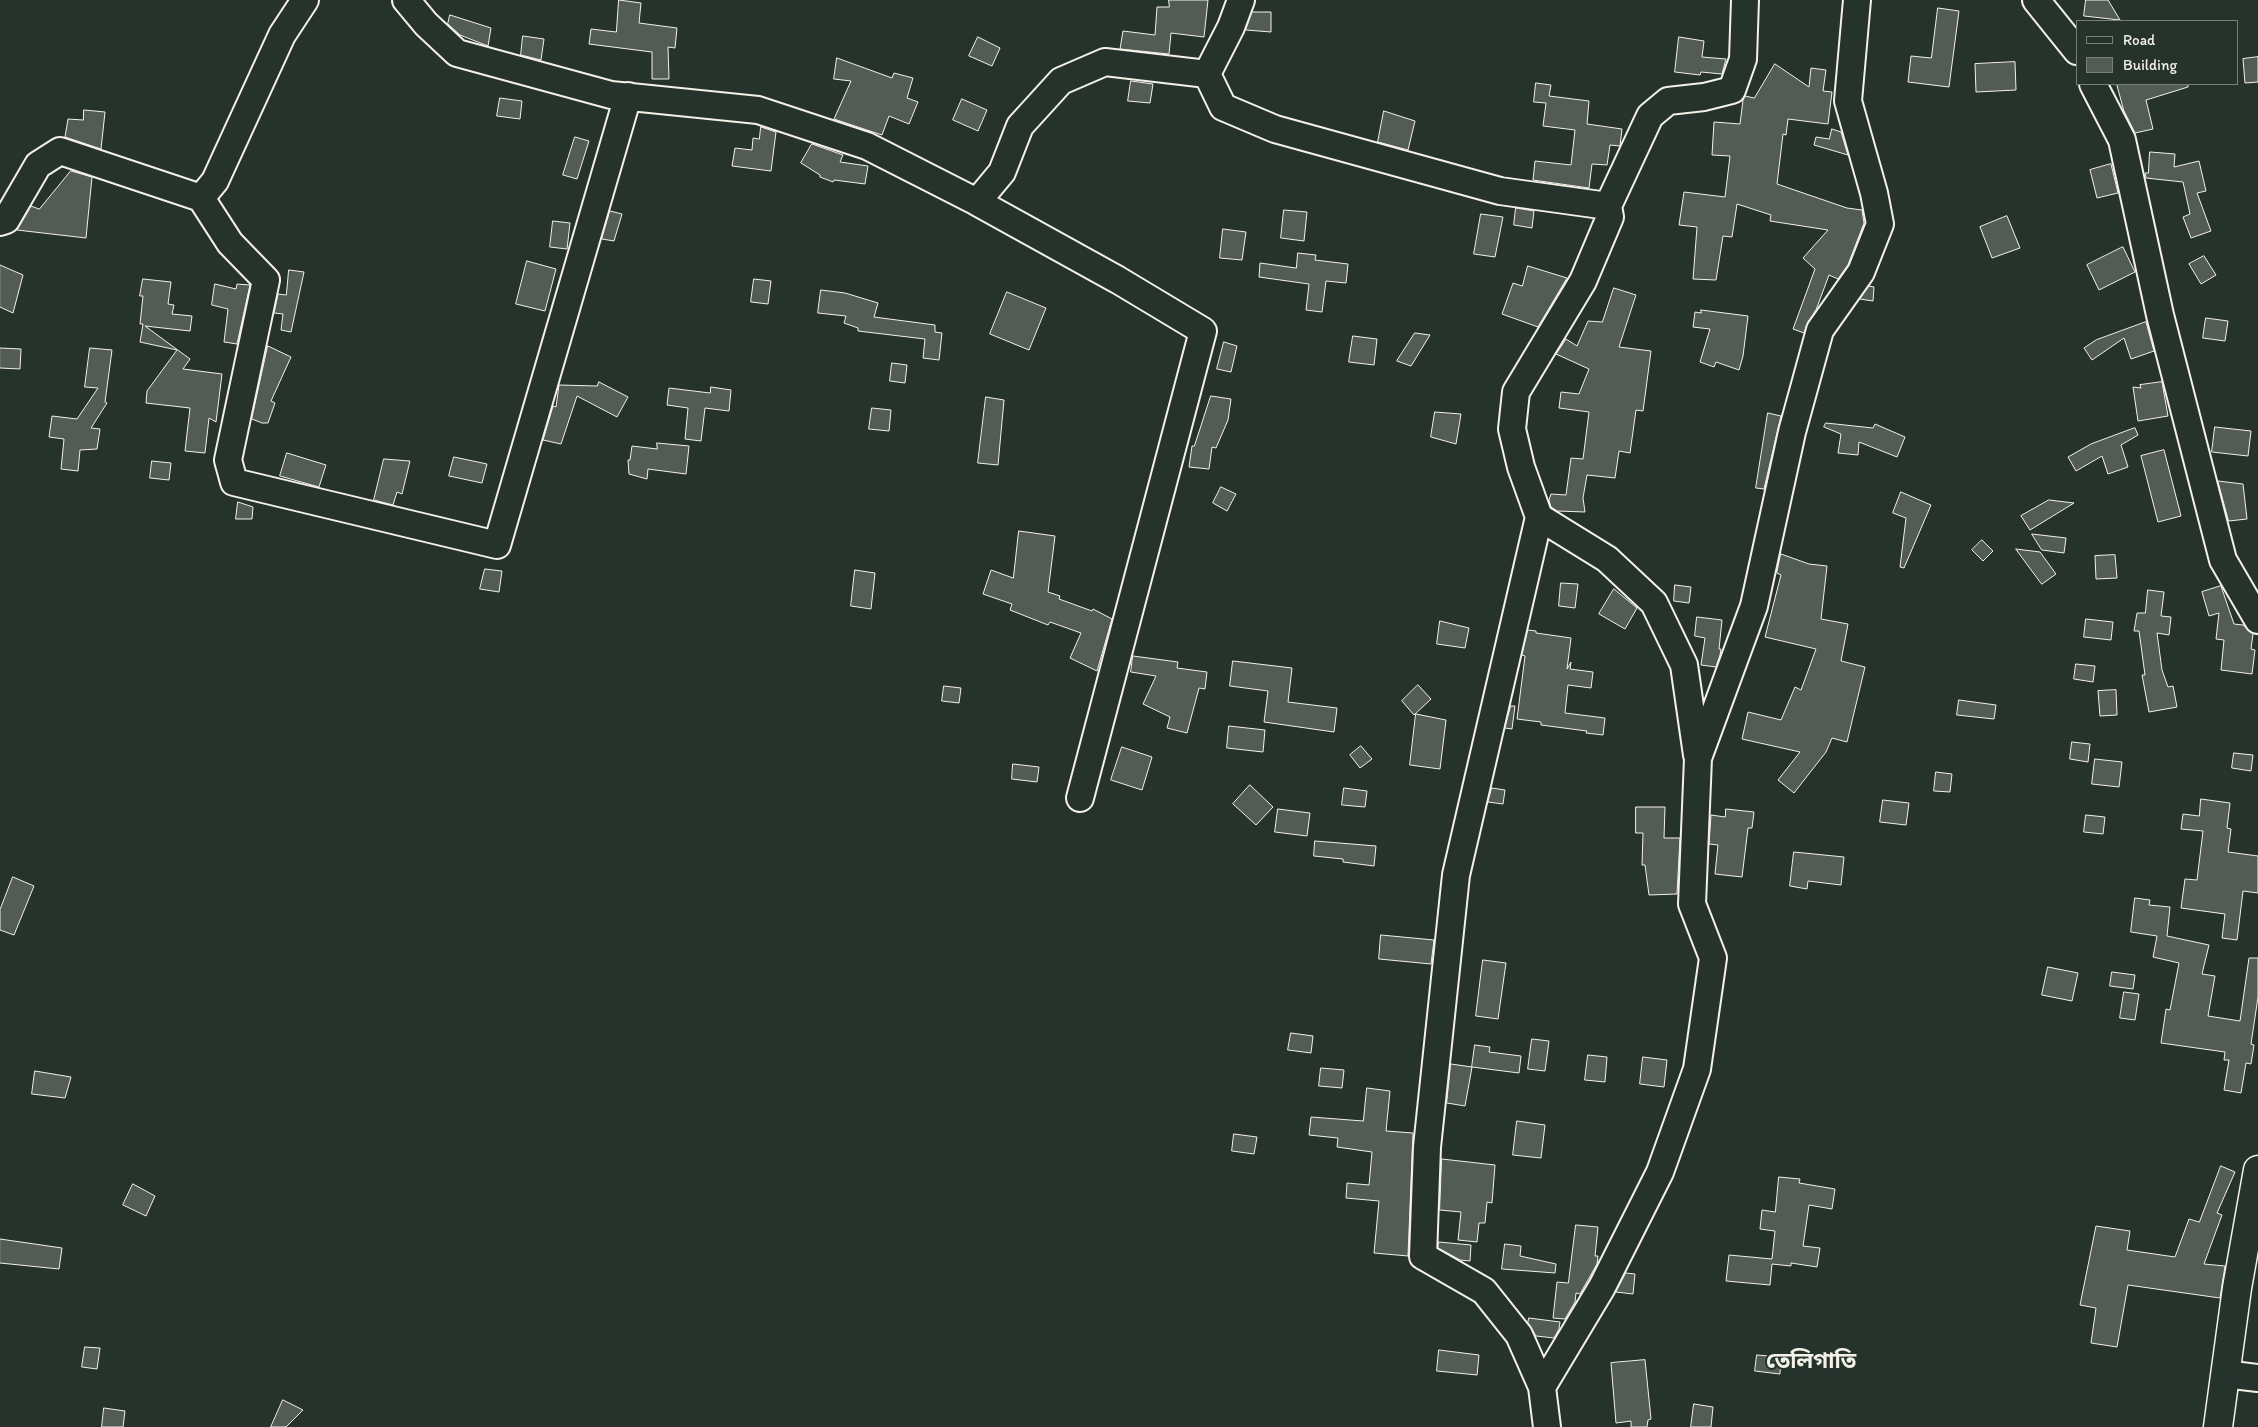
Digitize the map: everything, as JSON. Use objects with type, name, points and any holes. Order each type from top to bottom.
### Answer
[{"type":"main road","points":[[2218,1427],[2237,1288],[2258,1170]]},
{"type":"street","points":[[201,198],[215,180],[282,35],[305,0]]},
{"type":"street","points":[[406,0],[426,24],[457,53],[611,95],[758,110],[867,146],[978,202],[1118,280],[1202,331],[1080,798]]},
{"type":"street","points":[[1207,74],[1231,27],[1241,0]]},
{"type":"street","points":[[1546,1427],[1542,1387],[1519,1335],[1484,1290],[1423,1256],[1427,1147],[1456,876],[1539,516],[1521,466],[1512,429],[1516,392],[1583,282],[1610,217],[1608,206],[1650,116],[1668,101],[1704,97],[1732,90],[1744,59],[1745,0]]},
{"type":"street","points":[[1698,758],[1754,606],[1792,432],[1820,330],[1861,272],[1880,224],[1874,193],[1848,101],[1857,0]]},
{"type":"street","points":[[2036,0],[2076,50]]},
{"type":"street","points":[[978,202],[1002,172],[1020,126],[1061,81],[1105,62],[1207,74]]},
{"type":"street","points":[[1207,74],[1223,107],[1275,129],[1500,191],[1608,206]]},
{"type":"street","points":[[2094,85],[2122,140],[2160,315],[2222,560],[2258,620]]},
{"type":"street","points":[[0,222],[6,220],[38,165],[60,152],[201,198],[230,243],[266,280],[228,460],[234,482],[497,545],[628,96]]},
{"type":"street","points":[[1539,516],[1607,559],[1654,603],[1684,665],[1698,758],[1692,904],[1712,958],[1697,1069],[1660,1172],[1602,1287],[1542,1387]]},
{"type":"street","points":[[2225,1374],[2258,1378]]},
{"type":"building","points":[[619,0],[641,3],[639,23],[677,28],[675,48],[668,47],[669,79],[652,79],[652,52],[589,44],[591,29],[616,32]]},
{"type":"building","points":[[1169,0],[1208,0],[1204,37],[1171,33],[1169,54],[1120,49],[1123,31],[1155,35],[1157,7],[1169,7]]},
{"type":"building","points":[[2086,0],[2108,0],[2120,20],[2084,16]]},
{"type":"building","points":[[1938,8],[1959,11],[1949,87],[1908,82],[1911,56],[1931,58]]},
{"type":"building","points":[[1252,12],[1271,12],[1271,32],[1246,30]]},
{"type":"building","points":[[450,15],[491,28],[488,46],[460,35],[448,24]]},
{"type":"building","points":[[523,36],[544,39],[541,60],[521,55]]},
{"type":"building","points":[[978,37],[1000,48],[992,66],[969,56]]},
{"type":"building","points":[[1679,37],[1704,41],[1702,57],[1726,59],[1722,74],[1701,72],[1700,75],[1675,72]]},
{"type":"building","points":[[2258,57],[2258,82],[2245,83],[2243,59]]},
{"type":"building","points":[[837,58],[892,78],[894,73],[913,78],[907,98],[918,102],[909,124],[889,116],[882,135],[834,119],[851,81],[834,79]]},
{"type":"building","points":[[2015,62],[2016,90],[1976,92],[1975,64]]},
{"type":"building","points":[[1775,64],[1809,87],[1811,68],[1826,70],[1823,91],[1832,92],[1828,124],[1788,119],[1786,135],[1783,134],[1777,184],[1847,208],[1862,210],[1864,223],[1848,265],[1838,279],[1829,275],[1816,310],[1808,322],[1804,333],[1793,329],[1815,269],[1803,258],[1828,230],[1770,221],[1771,215],[1737,204],[1732,237],[1723,236],[1716,280],[1693,279],[1697,227],[1679,225],[1684,192],[1725,197],[1730,156],[1712,155],[1714,122],[1740,124],[1745,96],[1754,98]]},
{"type":"building","points":[[1131,81],[1153,84],[1150,103],[1128,101]]},
{"type":"building","points":[[1536,83],[1551,85],[1549,96],[1589,101],[1587,124],[1622,129],[1620,146],[1610,145],[1607,165],[1592,164],[1589,188],[1533,180],[1535,161],[1571,165],[1575,130],[1543,126],[1546,103],[1534,102]]},
{"type":"building","points":[[2117,85],[2188,85],[2188,87],[2146,100],[2153,129],[2135,133],[2124,111]]},
{"type":"building","points":[[500,98],[522,101],[520,119],[497,116]]},
{"type":"building","points":[[962,99],[987,110],[978,131],[953,120]]},
{"type":"building","points":[[84,110],[105,112],[101,149],[65,137],[68,119],[83,120]]},
{"type":"building","points":[[1384,111],[1415,121],[1408,150],[1378,142]]},
{"type":"building","points":[[761,127],[776,132],[771,171],[732,166],[735,148],[752,150],[753,138],[759,139]]},
{"type":"building","points":[[1832,129],[1841,132],[1848,155],[1814,145],[1816,137],[1829,139]]},
{"type":"building","points":[[575,137],[589,141],[577,179],[563,175]]},
{"type":"building","points":[[812,144],[843,155],[840,162],[868,166],[865,184],[834,180],[833,182],[820,177],[820,175],[801,163]]},
{"type":"building","points":[[2150,152],[2175,154],[2174,167],[2199,161],[2206,191],[2197,193],[2211,231],[2191,238],[2183,217],[2190,214],[2183,182],[2146,178],[2145,173],[2148,173]]},
{"type":"building","points":[[2111,164],[2118,193],[2097,198],[2090,170]]},
{"type":"building","points":[[71,171],[92,177],[86,238],[17,230],[31,206],[39,209]]},
{"type":"building","points":[[1516,208],[1534,211],[1532,228],[1514,225]]},
{"type":"building","points":[[1284,210],[1307,212],[1304,241],[1281,238]]},
{"type":"building","points":[[610,211],[622,214],[614,241],[602,239]]},
{"type":"building","points":[[1481,214],[1503,217],[1495,257],[1474,254]]},
{"type":"building","points":[[2007,216],[2020,248],[1992,258],[1980,227]]},
{"type":"building","points":[[553,221],[570,223],[567,249],[550,247]]},
{"type":"building","points":[[1223,229],[1246,232],[1242,260],[1220,258]]},
{"type":"building","points":[[2123,247],[2135,272],[2099,290],[2087,265]]},
{"type":"building","points":[[1298,253],[1316,255],[1315,260],[1348,264],[1346,283],[1326,281],[1322,312],[1306,310],[1309,284],[1259,277],[1260,263],[1296,268]]},
{"type":"building","points":[[2204,256],[2216,275],[2201,284],[2189,264]]},
{"type":"building","points":[[527,261],[556,269],[545,311],[516,304]]},
{"type":"building","points":[[0,265],[23,275],[13,313],[0,307]]},
{"type":"building","points":[[1528,266],[1567,278],[1538,327],[1502,314],[1513,283],[1522,286]]},
{"type":"building","points":[[289,270],[304,272],[291,332],[281,330],[283,314],[274,313],[278,294],[286,295]]},
{"type":"building","points":[[143,279],[171,282],[168,304],[174,305],[172,314],[192,316],[190,331],[145,326],[190,359],[183,369],[222,374],[216,422],[209,418],[205,453],[185,451],[190,408],[146,403],[147,391],[177,350],[140,342],[143,324],[140,324],[143,296],[140,296]]},
{"type":"building","points":[[754,279],[771,281],[768,304],[751,302]]},
{"type":"building","points":[[215,284],[236,289],[237,284],[250,285],[237,344],[224,342],[228,309],[212,305]]},
{"type":"building","points":[[1869,286],[1874,287],[1873,301],[1860,299]]},
{"type":"building","points":[[1614,288],[1636,295],[1619,347],[1651,351],[1643,411],[1636,410],[1630,453],[1619,451],[1615,478],[1587,475],[1583,498],[1585,512],[1557,511],[1551,507],[1549,500],[1551,494],[1566,495],[1571,458],[1583,459],[1589,412],[1559,408],[1561,392],[1579,394],[1589,369],[1556,354],[1566,339],[1577,346],[1588,321],[1602,322]]},
{"type":"building","points":[[821,290],[845,293],[878,303],[874,317],[935,325],[935,332],[942,333],[939,360],[923,358],[925,339],[858,331],[858,328],[844,323],[846,316],[818,313]]},
{"type":"building","points":[[1007,292],[1046,308],[1029,350],[990,334]]},
{"type":"building","points":[[1701,310],[1748,316],[1743,356],[1739,370],[1716,362],[1714,367],[1700,362],[1710,329],[1693,327],[1695,312],[1701,313]]},
{"type":"building","points":[[2206,318],[2228,321],[2225,341],[2203,338]]},
{"type":"building","points":[[2146,322],[2154,351],[2131,359],[2124,338],[2092,360],[2084,348],[2096,340]]},
{"type":"building","points":[[1415,333],[1430,335],[1411,366],[1397,361]]},
{"type":"building","points":[[1353,336],[1377,339],[1374,365],[1349,362]]},
{"type":"building","points":[[1224,342],[1237,346],[1231,372],[1217,369]]},
{"type":"building","points":[[268,346],[291,357],[271,401],[275,403],[268,423],[262,423],[252,419]]},
{"type":"building","points":[[0,348],[21,349],[20,369],[0,368]]},
{"type":"building","points":[[90,348],[112,350],[105,402],[107,403],[91,428],[100,429],[97,449],[80,450],[78,471],[61,469],[64,439],[49,437],[52,416],[77,419],[98,388],[85,387]]},
{"type":"building","points":[[892,363],[907,365],[905,383],[890,381]]},
{"type":"building","points":[[599,382],[628,397],[617,417],[577,396],[561,444],[543,440],[553,406],[556,407],[559,385],[597,386]]},
{"type":"building","points":[[2162,382],[2168,416],[2138,421],[2133,387],[2141,388],[2140,385]]},
{"type":"building","points":[[711,387],[731,390],[729,411],[705,408],[701,441],[685,439],[688,408],[667,405],[669,388],[710,393]]},
{"type":"building","points":[[1211,396],[1231,399],[1228,420],[1216,448],[1212,447],[1209,469],[1189,467],[1192,446],[1194,446]]},
{"type":"building","points":[[986,397],[1004,400],[998,465],[978,463]]},
{"type":"building","points":[[872,408],[891,410],[889,431],[869,429]]},
{"type":"building","points":[[1435,412],[1461,414],[1456,444],[1431,437]]},
{"type":"building","points":[[1768,413],[1781,416],[1764,489],[1756,488]]},
{"type":"building","points":[[1826,423],[1873,428],[1875,424],[1905,437],[1897,457],[1859,442],[1858,455],[1838,453],[1841,434],[1824,427]]},
{"type":"building","points":[[2215,427],[2251,431],[2248,456],[2212,452]]},
{"type":"building","points":[[2135,428],[2138,435],[2121,445],[2128,467],[2108,474],[2102,456],[2076,471],[2068,457],[2091,444]]},
{"type":"building","points":[[657,443],[689,446],[686,474],[648,469],[647,479],[629,474],[628,460],[630,460],[632,446],[657,449]]},
{"type":"building","points":[[2164,450],[2181,516],[2158,522],[2141,456]]},
{"type":"building","points":[[287,453],[326,465],[319,487],[280,476]]},
{"type":"building","points":[[454,457],[487,464],[482,483],[449,476]]},
{"type":"building","points":[[384,459],[410,461],[402,494],[397,492],[393,505],[374,500]]},
{"type":"building","points":[[152,461],[171,463],[169,480],[150,478]]},
{"type":"building","points":[[2218,481],[2243,484],[2247,519],[2229,521]]},
{"type":"building","points":[[1221,487],[1236,494],[1227,511],[1213,503]]},
{"type":"building","points":[[1901,492],[1931,505],[1904,568],[1900,567],[1906,518],[1893,513]]},
{"type":"building","points":[[2049,500],[2074,503],[2030,530],[2021,516]]},
{"type":"building","points":[[238,502],[253,507],[252,519],[236,519]]},
{"type":"building","points":[[1019,531],[1055,536],[1048,592],[1060,596],[1059,599],[1092,611],[1093,609],[1112,619],[1097,671],[1070,658],[1081,633],[1050,622],[1048,625],[1010,610],[1012,604],[983,594],[991,570],[1013,578]]},
{"type":"building","points":[[2032,534],[2066,538],[2064,553],[2042,550]]},
{"type":"building","points":[[1982,540],[1993,551],[1983,561],[1972,550]]},
{"type":"building","points":[[2016,549],[2040,552],[2056,574],[2042,584]]},
{"type":"building","points":[[1781,554],[1809,564],[1827,566],[1821,619],[1848,624],[1841,661],[1865,667],[1847,742],[1832,738],[1826,752],[1794,793],[1778,780],[1800,752],[1742,739],[1748,712],[1781,720],[1795,687],[1801,690],[1816,649],[1765,637],[1781,575],[1777,573]]},
{"type":"building","points":[[2115,555],[2117,578],[2096,579],[2095,556]]},
{"type":"building","points":[[485,569],[502,571],[499,592],[480,589]]},
{"type":"building","points":[[855,570],[875,573],[871,609],[851,606]]},
{"type":"building","points":[[1561,583],[1578,584],[1575,608],[1559,606]]},
{"type":"building","points":[[1675,585],[1691,587],[1689,603],[1674,601]]},
{"type":"building","points":[[2221,586],[2234,624],[2243,625],[2253,634],[2251,649],[2255,650],[2252,674],[2221,670],[2224,640],[2216,639],[2219,613],[2209,616],[2202,592]]},
{"type":"building","points":[[1614,589],[1637,608],[1625,629],[1599,614]]},
{"type":"building","points":[[2148,590],[2164,592],[2161,616],[2171,617],[2169,635],[2157,633],[2162,670],[2168,687],[2173,686],[2177,707],[2149,712],[2142,675],[2145,675],[2139,631],[2134,631],[2137,613],[2145,613]]},
{"type":"building","points":[[1697,617],[1722,620],[1719,649],[1721,649],[1716,667],[1701,665],[1705,638],[1695,636]]},
{"type":"building","points":[[2086,619],[2113,622],[2111,640],[2084,637]]},
{"type":"building","points":[[1440,621],[1469,628],[1465,648],[1437,644]]},
{"type":"building","points":[[1528,630],[1571,638],[1567,669],[1571,662],[1570,669],[1593,672],[1591,688],[1568,685],[1565,713],[1605,718],[1603,735],[1541,725],[1541,722],[1517,719],[1525,656],[1522,655]]},
{"type":"building","points":[[1133,656],[1178,662],[1177,668],[1207,672],[1205,689],[1199,688],[1187,733],[1167,728],[1170,717],[1143,704],[1156,676],[1131,672]]},
{"type":"building","points":[[1233,661],[1292,668],[1288,702],[1337,708],[1334,732],[1264,722],[1268,691],[1230,686]]},
{"type":"building","points":[[2076,664],[2095,666],[2093,682],[2074,679]]},
{"type":"building","points":[[1418,685],[1431,699],[1414,715],[1402,701]]},
{"type":"building","points":[[944,686],[961,688],[959,703],[942,701]]},
{"type":"building","points":[[2116,690],[2117,715],[2100,716],[2098,691]]},
{"type":"building","points":[[1959,700],[1996,705],[1994,719],[1957,715]]},
{"type":"building","points":[[1511,706],[1515,706],[1512,729],[1505,728]]},
{"type":"building","points":[[1416,714],[1446,720],[1440,769],[1410,765]]},
{"type":"building","points":[[1229,726],[1265,730],[1263,752],[1227,748]]},
{"type":"building","points":[[2072,742],[2090,744],[2088,762],[2070,759]]},
{"type":"building","points":[[1361,746],[1372,759],[1360,768],[1350,755]]},
{"type":"building","points":[[1122,747],[1152,757],[1142,790],[1111,780]]},
{"type":"building","points":[[2234,753],[2253,755],[2251,771],[2232,768]]},
{"type":"building","points":[[2095,759],[2122,762],[2119,787],[2092,784]]},
{"type":"building","points":[[1013,764],[1039,767],[1037,782],[1012,779]]},
{"type":"building","points":[[1936,772],[1952,774],[1950,792],[1934,791]]},
{"type":"building","points":[[1250,785],[1273,807],[1256,825],[1233,804]]},
{"type":"building","points":[[1344,788],[1367,791],[1365,807],[1342,805]]},
{"type":"building","points":[[1492,788],[1505,790],[1503,804],[1488,802]]},
{"type":"building","points":[[2201,799],[2230,803],[2227,828],[2231,829],[2228,852],[2258,856],[2258,893],[2243,891],[2237,940],[2222,938],[2225,914],[2181,908],[2185,879],[2197,880],[2203,831],[2181,829],[2183,814],[2199,816]]},
{"type":"building","points":[[1883,800],[1909,803],[1906,825],[1880,822]]},
{"type":"building","points":[[1636,807],[1665,807],[1664,838],[1680,838],[1677,894],[1649,895],[1645,865],[1642,865],[1643,833],[1636,833]]},
{"type":"building","points":[[1278,809],[1310,813],[1307,836],[1275,832]]},
{"type":"building","points":[[1726,809],[1754,812],[1752,828],[1748,828],[1742,877],[1715,874],[1718,845],[1709,844],[1711,815],[1725,817]]},
{"type":"building","points":[[2086,815],[2105,817],[2103,834],[2084,832]]},
{"type":"building","points":[[1315,841],[1376,846],[1374,866],[1343,862],[1343,859],[1314,856]]},
{"type":"building","points":[[1794,852],[1844,857],[1841,885],[1808,881],[1807,889],[1790,886]]},
{"type":"building","points":[[13,877],[34,886],[14,935],[0,930],[0,910]]},
{"type":"building","points":[[2135,898],[2150,900],[2149,905],[2170,907],[2167,936],[2209,945],[2202,974],[2215,976],[2208,1016],[2240,1021],[2249,958],[2258,958],[2258,997],[2251,1044],[2254,1045],[2251,1064],[2246,1063],[2241,1093],[2224,1090],[2229,1060],[2224,1060],[2225,1052],[2161,1043],[2166,1009],[2170,1010],[2179,963],[2153,957],[2157,936],[2131,932]]},
{"type":"building","points":[[1381,935],[1434,940],[1431,964],[1379,959]]},
{"type":"building","points":[[1483,960],[1506,963],[1498,1019],[1476,1016]]},
{"type":"building","points":[[2048,967],[2078,973],[2072,1001],[2042,995]]},
{"type":"building","points":[[2112,972],[2135,975],[2133,989],[2110,986]]},
{"type":"building","points":[[2124,992],[2139,994],[2135,1020],[2120,1018]]},
{"type":"building","points":[[1291,1033],[1313,1036],[1311,1053],[1288,1050]]},
{"type":"building","points":[[1532,1039],[1549,1041],[1545,1071],[1528,1069]]},
{"type":"building","points":[[1475,1045],[1490,1047],[1489,1052],[1521,1056],[1519,1073],[1472,1067]]},
{"type":"building","points":[[1588,1055],[1607,1057],[1605,1082],[1585,1080]]},
{"type":"building","points":[[1643,1057],[1667,1060],[1664,1087],[1640,1084]]},
{"type":"building","points":[[1451,1064],[1472,1067],[1465,1106],[1447,1103]]},
{"type":"building","points":[[1321,1068],[1344,1070],[1342,1088],[1319,1086]]},
{"type":"building","points":[[35,1071],[71,1077],[65,1098],[32,1094]]},
{"type":"building","points":[[1367,1088],[1390,1091],[1386,1131],[1413,1133],[1408,1256],[1374,1253],[1379,1201],[1346,1198],[1347,1183],[1369,1185],[1372,1152],[1337,1147],[1338,1138],[1309,1135],[1311,1117],[1363,1121]]},
{"type":"building","points":[[1517,1121],[1545,1125],[1541,1158],[1513,1155]]},
{"type":"building","points":[[1234,1134],[1257,1137],[1254,1154],[1232,1151]]},
{"type":"building","points":[[1442,1159],[1495,1165],[1492,1203],[1487,1202],[1485,1223],[1479,1223],[1477,1242],[1458,1240],[1461,1212],[1440,1210]]},
{"type":"building","points":[[2221,1166],[2235,1172],[2217,1213],[2222,1215],[2204,1264],[2225,1266],[2220,1298],[2128,1285],[2117,1347],[2091,1343],[2096,1308],[2080,1305],[2096,1226],[2130,1231],[2127,1250],[2175,1257],[2189,1219],[2199,1222]]},
{"type":"building","points":[[1779,1177],[1800,1179],[1799,1183],[1835,1189],[1832,1209],[1809,1205],[1803,1246],[1820,1248],[1817,1267],[1791,1263],[1791,1266],[1772,1264],[1770,1285],[1726,1281],[1729,1255],[1772,1259],[1775,1231],[1760,1229],[1762,1210],[1775,1212]]},
{"type":"building","points":[[133,1184],[155,1196],[146,1216],[123,1205]]},
{"type":"building","points":[[1576,1225],[1598,1227],[1595,1256],[1598,1256],[1597,1264],[1580,1294],[1576,1293],[1575,1302],[1565,1319],[1553,1318],[1557,1282],[1568,1283]]},
{"type":"building","points":[[0,1239],[62,1248],[59,1269],[0,1263]]},
{"type":"building","points":[[1439,1242],[1471,1245],[1470,1261],[1460,1260],[1438,1248]]},
{"type":"building","points":[[1505,1244],[1521,1246],[1520,1256],[1556,1264],[1555,1273],[1502,1269]]},
{"type":"building","points":[[1626,1273],[1635,1274],[1633,1294],[1616,1292]]},
{"type":"building","points":[[1529,1318],[1560,1322],[1559,1329],[1554,1338],[1536,1336],[1528,1323]]},
{"type":"building","points":[[85,1347],[100,1348],[97,1369],[82,1367]]},
{"type":"building","points":[[1439,1350],[1479,1355],[1477,1375],[1437,1371]]},
{"type":"building","points":[[1757,1355],[1781,1357],[1780,1374],[1755,1371]]},
{"type":"building","points":[[1645,1360],[1651,1419],[1648,1420],[1647,1427],[1631,1427],[1631,1421],[1616,1423],[1611,1363]]},
{"type":"building","points":[[283,1400],[303,1410],[286,1427],[271,1427]]},
{"type":"building","points":[[1694,1404],[1713,1407],[1711,1427],[1691,1427]]},
{"type":"building","points":[[104,1408],[125,1411],[123,1427],[102,1427]]},
{"type":"district","name":"তেলিগাতি","points":[[1811,1362]]}]
